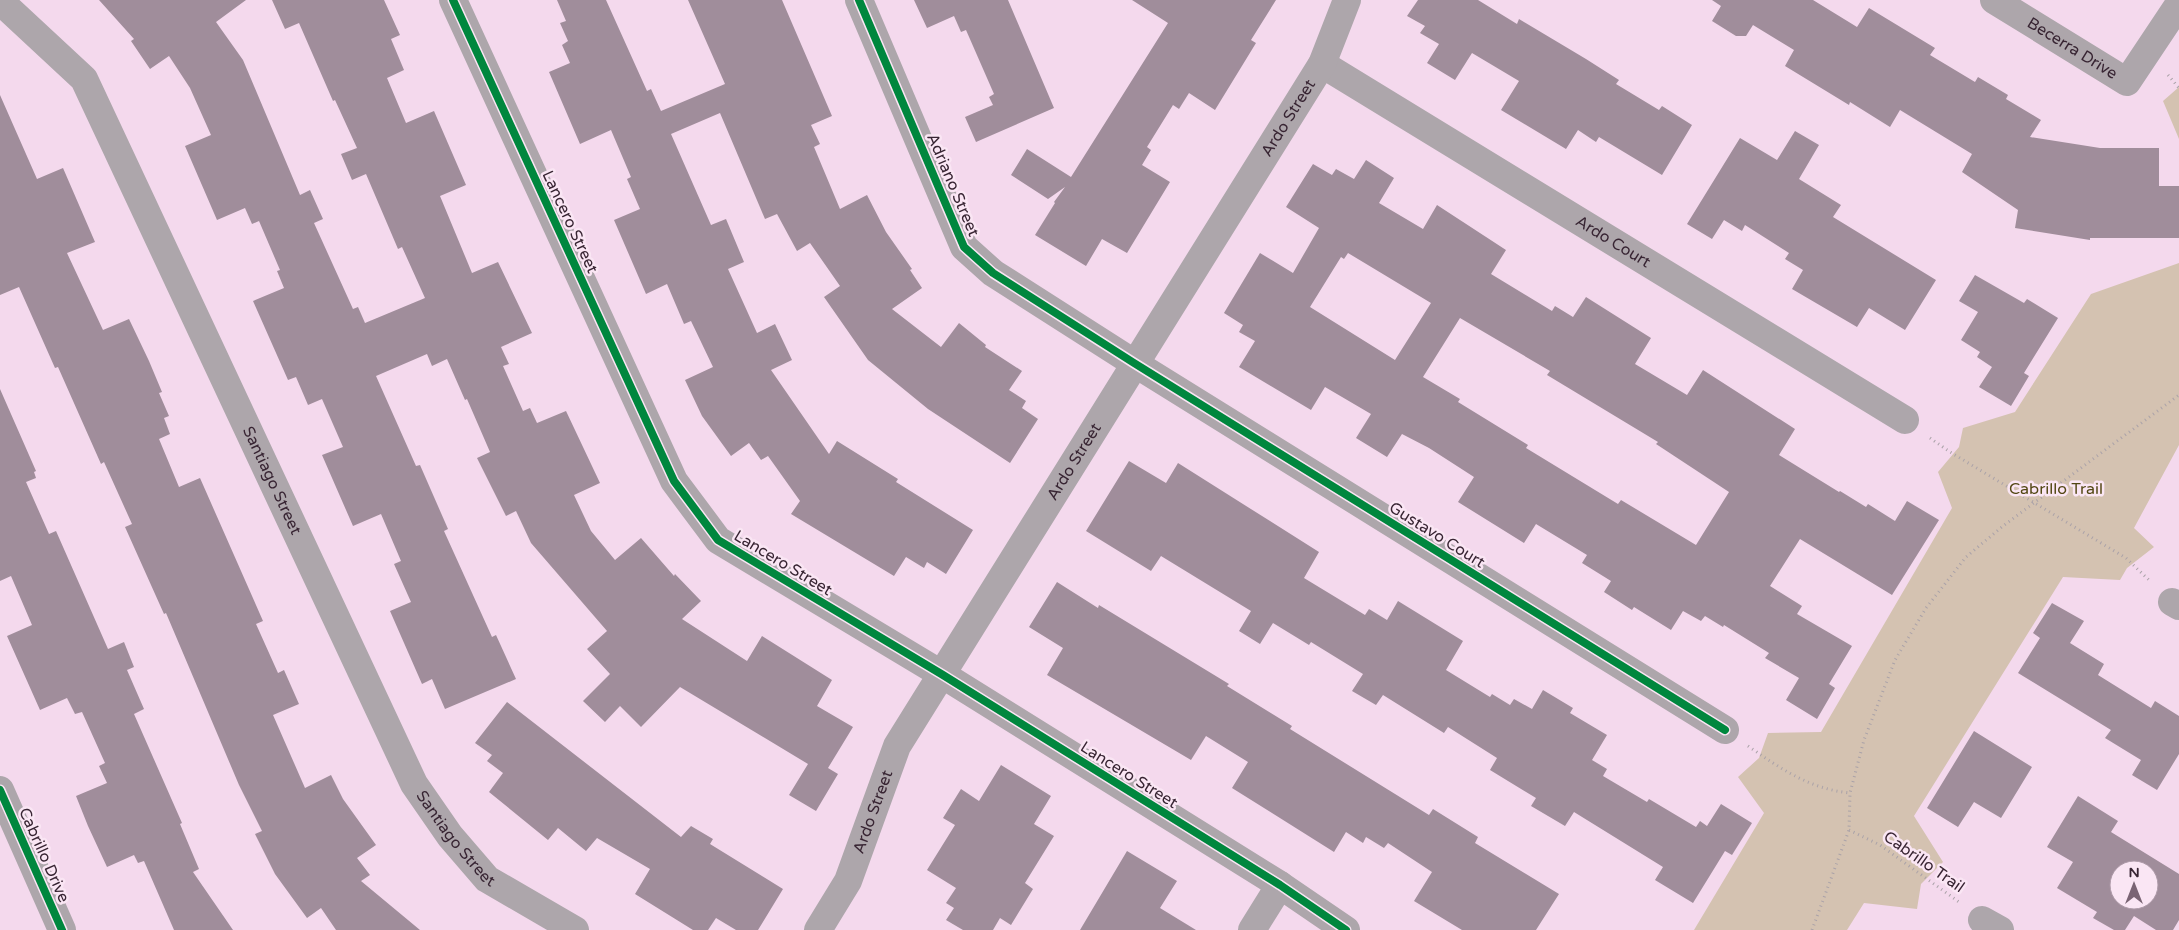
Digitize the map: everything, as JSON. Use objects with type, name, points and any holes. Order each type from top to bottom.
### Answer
[{"type":"street","name":"Lancero Street","points":[[453,0],[674,481],[718,540],[943,675],[1280,886],[1346,930]]},
{"type":"street","name":"Adriano Street","points":[[859,0],[964,247],[993,273],[1134,363]]},
{"type":"street","name":"Ardo Street","points":[[818,930],[848,881],[897,746],[1322,64],[1347,0]]},
{"type":"street","name":"Becerra Drive","points":[[1994,0],[2127,82],[2179,4]]},
{"type":"street","name":"Santiago Street","points":[[0,1],[84,80],[414,784],[450,836],[487,879],[575,930]]},
{"type":"street","name":"Ardo Court","points":[[1322,64],[1905,420]]},
{"type":"street","name":"Gustavo Court","points":[[1134,363],[1725,730]]},
{"type":"street","name":"Cabrillo Drive","points":[[0,790],[62,930]]},
{"type":"street","points":[[1252,930],[1280,886]]},
{"type":"path","points":[[1812,930],[1849,830],[1850,793],[1864,740],[1895,660],[1926,608],[1966,557],[2033,503],[2179,395]]},
{"type":"path","points":[[1905,420],[1950,452],[2126,558],[2176,604]]},
{"type":"path","points":[[1725,730],[1799,780],[1829,791],[1850,793]]},
{"type":"green space","points":[[2179,87],[2179,139],[2163,101]]},
{"type":"green space","name":"Cabrillo Trail","points":[[2179,263],[2179,445],[2134,528],[2154,547],[2127,568],[2120,580],[2063,577],[1914,816],[1943,862],[1921,884],[1917,909],[1864,903],[1847,930],[1694,930],[1764,813],[1738,777],[1759,758],[1768,733],[1821,732],[1952,508],[1938,472],[1959,447],[1963,428],[2015,412],[2091,294]]},
{"type":"building","points":[[99,0],[246,0],[216,22],[243,60],[300,195],[310,190],[323,219],[314,223],[353,309],[358,307],[365,323],[425,298],[402,247],[398,249],[366,174],[352,180],[341,154],[357,148],[335,100],[333,101],[299,23],[285,29],[272,0],[384,0],[400,35],[391,39],[404,70],[387,78],[406,123],[434,111],[466,185],[440,196],[472,273],[498,262],[532,333],[501,347],[509,364],[503,366],[523,411],[530,408],[537,423],[566,411],[600,483],[574,495],[591,531],[615,560],[641,538],[674,576],[675,574],[701,601],[682,619],[747,661],[762,636],[832,680],[817,706],[853,727],[828,768],[838,774],[816,811],[789,795],[808,764],[680,687],[641,727],[620,706],[605,722],[583,701],[610,674],[587,649],[607,631],[531,543],[516,511],[506,516],[477,458],[490,452],[467,399],[465,400],[447,359],[432,366],[427,354],[376,376],[416,466],[420,465],[448,529],[444,531],[492,637],[496,635],[516,679],[445,709],[432,679],[422,684],[390,611],[411,602],[394,564],[401,561],[381,514],[353,526],[322,455],[343,447],[322,399],[308,405],[296,377],[288,380],[253,301],[284,288],[277,271],[280,270],[259,221],[252,224],[245,208],[217,220],[185,146],[211,135],[190,88],[169,56],[150,69],[131,41],[134,39]]},
{"type":"building","points":[[557,0],[606,0],[647,91],[651,89],[661,111],[725,84],[688,0],[782,0],[832,116],[811,125],[820,144],[814,147],[840,209],[867,195],[886,232],[912,269],[910,270],[922,288],[892,309],[941,347],[959,323],[986,345],[985,347],[1022,371],[1009,390],[1026,401],[1022,408],[1038,419],[1010,463],[928,409],[868,360],[824,297],[840,286],[810,243],[797,251],[777,214],[765,219],[720,113],[671,134],[711,225],[726,219],[744,262],[728,269],[757,333],[775,324],[792,360],[771,370],[829,454],[837,441],[898,479],[896,482],[973,530],[946,574],[927,562],[924,568],[906,557],[894,576],[791,514],[800,501],[768,456],[761,460],[749,443],[731,456],[702,416],[685,380],[713,367],[691,321],[684,324],[667,284],[646,294],[614,220],[640,209],[627,179],[631,177],[611,130],[580,144],[549,72],[570,63],[562,45],[568,41],[560,23],[566,21]]},
{"type":"building","points":[[914,0],[1008,0],[1054,108],[976,142],[965,117],[993,105],[989,97],[994,94],[966,30],[961,32],[954,16],[927,28]]},
{"type":"building","points":[[1132,0],[1276,0],[1251,40],[1256,43],[1215,110],[1189,93],[1179,109],[1173,105],[1147,147],[1151,150],[1142,165],[1170,182],[1127,253],[1102,239],[1086,266],[1035,235],[1065,187],[1048,199],[1011,175],[1027,149],[1071,177],[1168,23]]},
{"type":"building","points":[[1418,0],[1478,0],[1517,24],[1519,19],[1619,80],[1616,84],[1659,110],[1662,106],[1692,125],[1662,175],[1599,137],[1596,142],[1578,130],[1566,149],[1501,110],[1519,81],[1472,53],[1455,80],[1427,63],[1439,44],[1420,33],[1425,26],[1407,16]]},
{"type":"building","points":[[1712,0],[1813,0],[1857,27],[1869,8],[1935,48],[1930,55],[1975,82],[1978,77],[2008,95],[2006,99],[2041,120],[2030,137],[2100,148],[2159,148],[2159,186],[2179,186],[2179,238],[2090,238],[2090,240],[2015,228],[2018,210],[1962,172],[1972,154],[1900,110],[1890,127],[1850,102],[1849,105],[1785,66],[1794,50],[1753,25],[1746,36],[1736,36],[1712,21],[1721,6]]},
{"type":"building","points":[[0,95],[37,179],[63,168],[95,242],[67,253],[103,330],[129,319],[149,361],[162,392],[159,393],[169,416],[164,418],[170,434],[159,439],[179,487],[200,478],[263,621],[256,624],[278,673],[284,670],[299,704],[273,715],[305,788],[331,775],[343,799],[376,845],[357,858],[370,875],[361,881],[420,930],[336,930],[321,908],[307,918],[275,874],[255,834],[262,831],[239,785],[166,613],[164,614],[125,527],[132,524],[104,462],[101,464],[58,367],[55,368],[19,287],[0,295]]},
{"type":"building","points":[[1795,131],[1819,145],[1799,179],[1841,205],[1833,217],[1936,280],[1905,330],[1869,308],[1857,327],[1792,289],[1803,270],[1785,259],[1789,253],[1745,225],[1742,231],[1724,220],[1712,239],[1687,224],[1740,138],[1777,160]]},
{"type":"building","points":[[1366,160],[1394,178],[1379,203],[1423,229],[1437,205],[1506,250],[1491,274],[1552,311],[1555,306],[1573,317],[1586,297],[1651,338],[1635,364],[1687,395],[1703,370],[1795,429],[1779,455],[1839,492],[1866,507],[1868,504],[1895,521],[1907,501],[1939,520],[1892,595],[1800,539],[1770,586],[1802,606],[1797,614],[1852,646],[1829,684],[1835,688],[1817,719],[1786,700],[1799,678],[1765,658],[1769,653],[1724,625],[1723,627],[1705,616],[1701,621],[1683,611],[1671,630],[1634,607],[1632,610],[1604,592],[1611,581],[1582,563],[1587,555],[1536,524],[1524,543],[1458,502],[1474,477],[1429,448],[1402,434],[1387,457],[1356,438],[1371,414],[1325,387],[1311,410],[1239,367],[1255,341],[1239,332],[1243,325],[1224,313],[1260,253],[1293,273],[1319,228],[1286,207],[1313,164],[1332,175],[1336,169],[1354,179]],"holes":[[[1348,253],[1431,303],[1395,360],[1310,307],[1341,257],[1344,259]],[[1460,318],[1550,371],[1547,375],[1658,442],[1656,444],[1729,492],[1696,545],[1621,500],[1618,504],[1526,448],[1528,445],[1458,402],[1460,399],[1423,377]]]},
{"type":"building","points":[[1975,275],[2024,303],[2027,299],[2058,318],[2024,373],[2029,376],[2011,406],[1979,387],[1992,367],[1977,357],[1980,352],[1961,340],[1978,312],[1959,301]]},
{"type":"building","points":[[0,389],[36,471],[34,472],[36,478],[26,482],[49,534],[56,531],[108,649],[124,642],[134,667],[127,670],[144,709],[134,714],[182,823],[180,824],[199,869],[193,872],[233,930],[174,930],[144,861],[138,863],[134,855],[107,867],[88,826],[76,796],[107,783],[99,766],[105,763],[82,712],[75,714],[67,698],[40,710],[7,636],[32,625],[11,576],[0,581]]},
{"type":"building","points":[[1129,461],[1166,483],[1178,463],[1319,552],[1304,578],[1365,615],[1369,609],[1387,620],[1398,601],[1463,641],[1446,670],[1490,697],[1492,694],[1510,705],[1514,699],[1532,709],[1543,690],[1573,708],[1570,713],[1607,735],[1592,760],[1607,769],[1603,776],[1647,802],[1649,799],[1696,827],[1700,821],[1707,826],[1721,804],[1752,823],[1732,855],[1725,851],[1693,903],[1655,880],[1663,867],[1574,812],[1565,826],[1531,806],[1536,798],[1490,770],[1497,758],[1448,727],[1444,733],[1383,695],[1376,705],[1352,691],[1363,674],[1311,642],[1309,645],[1273,623],[1260,644],[1239,631],[1251,611],[1161,556],[1151,571],[1086,531]]},
{"type":"building","points":[[1057,582],[1098,608],[1099,605],[1229,684],[1227,686],[1292,726],[1290,729],[1429,815],[1433,809],[1478,837],[1475,843],[1559,894],[1536,930],[1462,930],[1414,901],[1432,872],[1388,843],[1384,848],[1366,837],[1363,843],[1346,832],[1334,852],[1232,788],[1248,762],[1206,736],[1191,760],[1047,675],[1063,648],[1029,627]]},
{"type":"building","points":[[2052,603],[2084,621],[2070,643],[2104,664],[2098,675],[2151,708],[2155,701],[2179,716],[2179,754],[2157,790],[2132,775],[2141,760],[2105,738],[2111,730],[2018,673],[2040,638],[2033,633]]},
{"type":"building","points":[[507,702],[681,837],[691,826],[713,839],[710,844],[783,889],[758,930],[736,930],[716,918],[708,930],[693,930],[635,894],[650,869],[597,838],[586,851],[558,828],[548,840],[489,792],[503,773],[487,761],[492,755],[475,743]]},
{"type":"building","points":[[1974,731],[2032,767],[2001,818],[1974,802],[1958,827],[1927,808]]},
{"type":"building","points":[[1001,765],[1051,796],[1034,824],[1054,836],[1025,883],[1033,889],[1011,925],[1000,918],[993,930],[963,930],[946,920],[954,908],[946,903],[956,888],[927,870],[955,825],[943,818],[961,789],[979,801]]},
{"type":"building","points":[[2078,796],[2118,821],[2111,832],[2156,860],[2109,860],[2109,910],[2159,910],[2159,862],[2179,874],[2179,920],[2173,930],[2156,930],[2134,916],[2125,930],[2114,930],[2093,918],[2097,912],[2057,888],[2073,862],[2047,847]]},
{"type":"building","points":[[1127,851],[1177,881],[1160,908],[1196,930],[1080,930]]},
{"type":"cycle path","points":[[453,0],[674,481],[718,540],[943,675],[1280,885],[1346,930]]},
{"type":"cycle path","points":[[859,0],[964,247],[993,273],[1134,363],[1725,730]]},
{"type":"cycle path","points":[[0,790],[62,930]]}]
